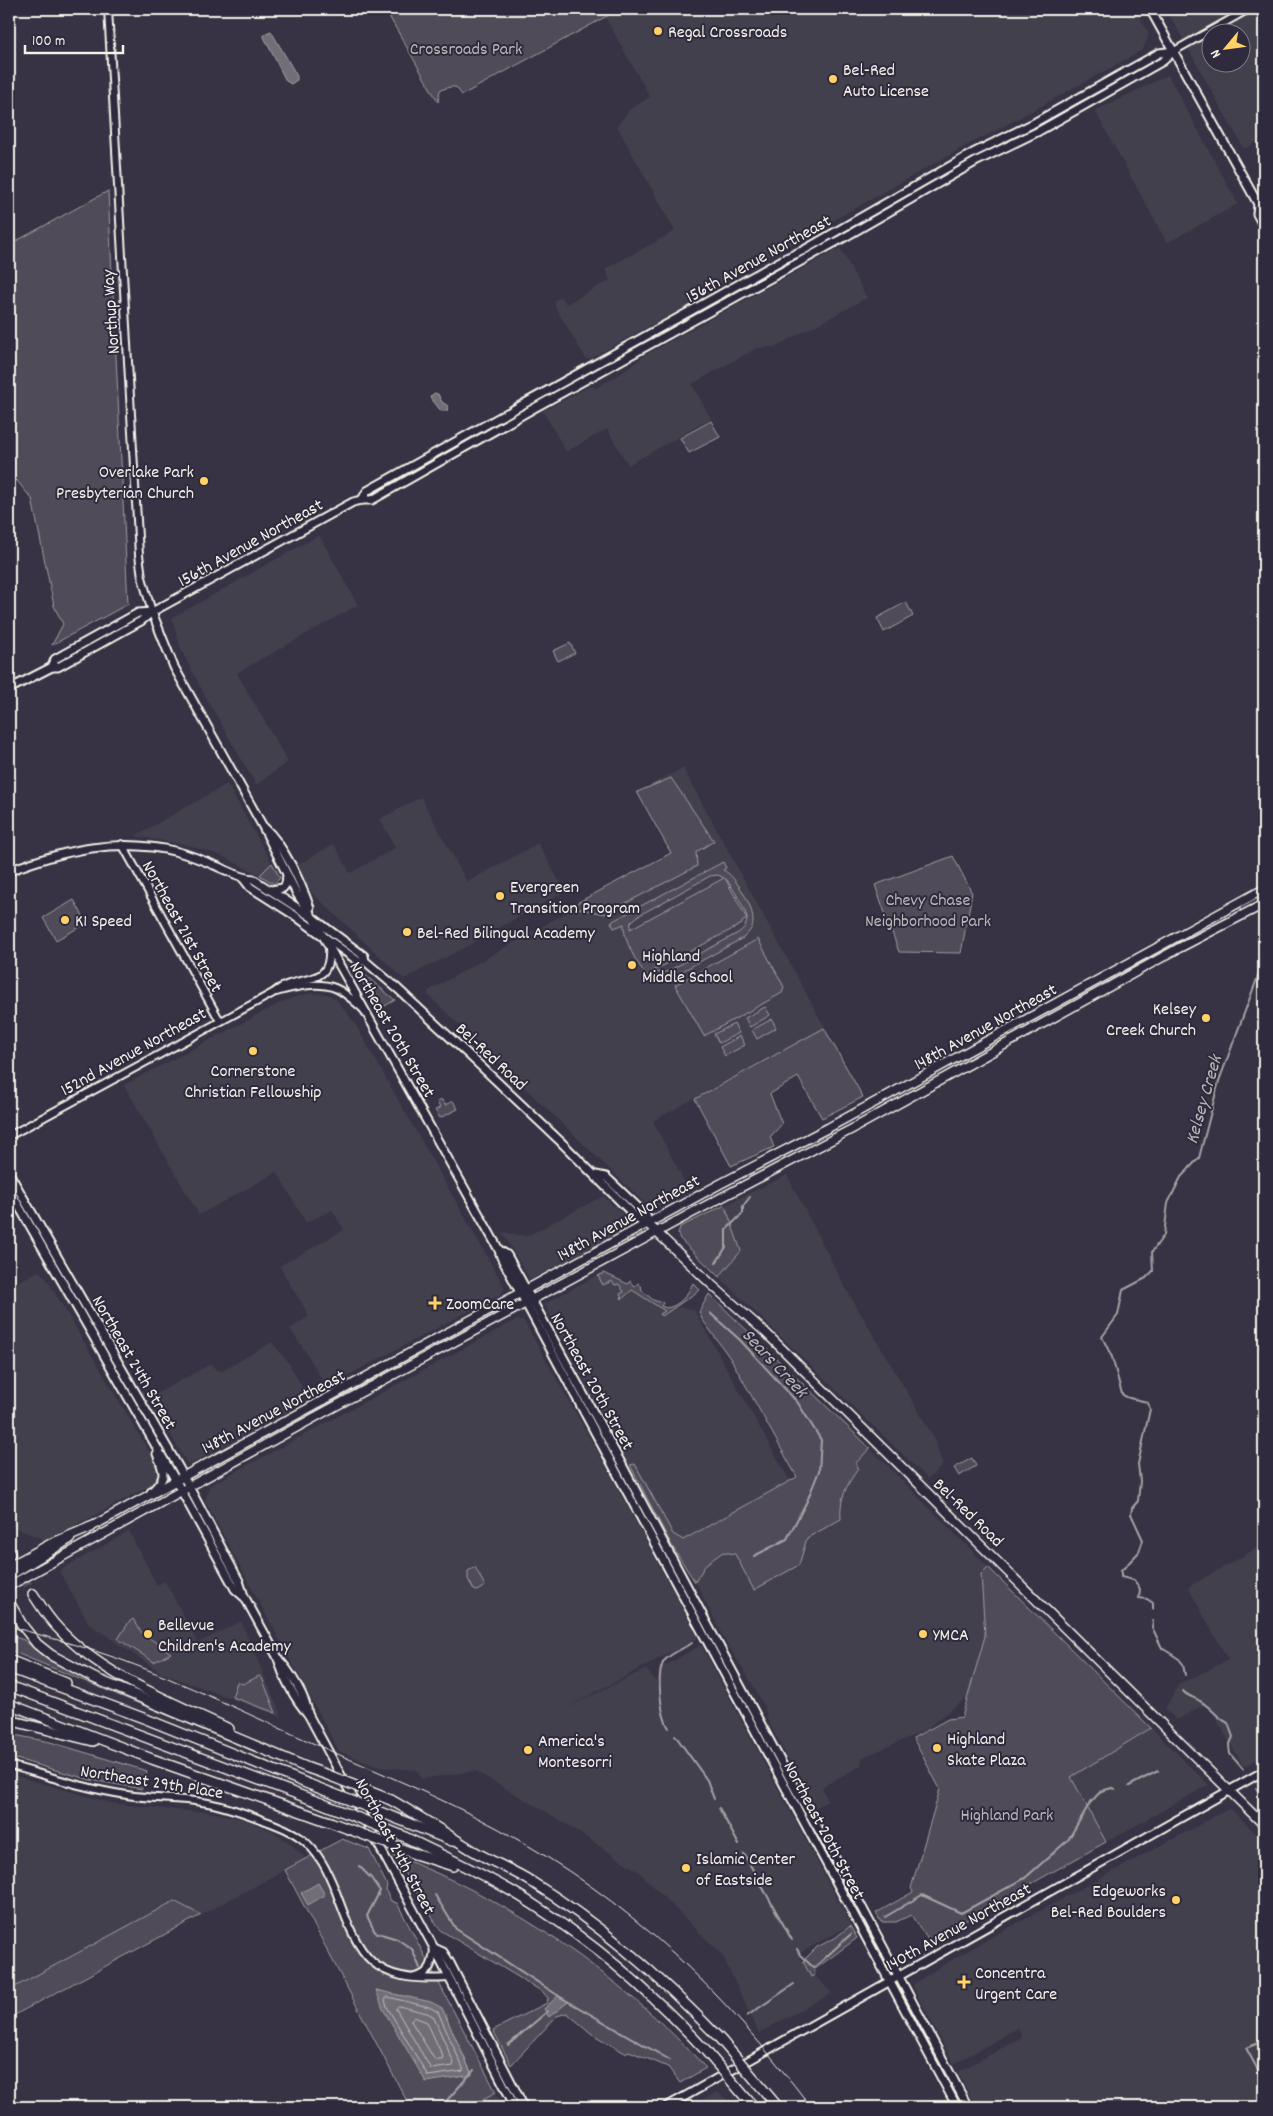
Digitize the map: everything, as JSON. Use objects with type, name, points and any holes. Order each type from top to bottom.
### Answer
[{"type":"highway","points":[[9,1568],[51,1544],[91,1527]]},
{"type":"highway","points":[[33,1594],[59,1630],[117,1674],[142,1688],[295,1760],[391,1800],[430,1821],[473,1850]]},
{"type":"highway","points":[[9,1602],[22,1625],[37,1644],[51,1655],[94,1678],[295,1760]]},
{"type":"highway","points":[[9,1660],[112,1702],[146,1719]]},
{"type":"highway","points":[[9,1668],[146,1719],[398,1818],[473,1850],[532,1882],[628,1951],[680,1998],[720,2040],[778,2107]]},
{"type":"highway","points":[[9,1686],[403,1836],[533,1904],[592,1944],[664,2006],[754,2107]]},
{"type":"highway","points":[[9,1704],[152,1759],[415,1854],[476,1873]]},
{"type":"highway","points":[[9,1720],[93,1741],[152,1759]]},
{"type":"main road","points":[[1150,9],[1258,204],[1264,209]]},
{"type":"main road","name":"156th Avenue Northeast","points":[[362,500],[367,491],[784,259],[804,250],[973,153],[1032,124],[1159,53],[1174,51]]},
{"type":"main road","name":"156th Avenue Northeast","points":[[9,689],[52,667],[58,667],[141,621],[152,612],[353,502],[372,500],[536,407],[845,237],[977,161],[1040,131],[1164,60],[1174,51]]},
{"type":"main road","points":[[1258,204],[1257,214],[1264,227]]},
{"type":"main road","points":[[536,407],[538,401],[570,383],[578,374]]},
{"type":"main road","name":"Northeast 20th Street","points":[[152,612],[174,668],[262,825],[287,875],[366,1011],[500,1250],[501,1257],[523,1292],[640,1519],[957,2107]]},
{"type":"main road","points":[[262,825],[274,836],[305,894],[313,918]]},
{"type":"main road","name":"Bel-Red Road","points":[[9,871],[64,852],[122,844],[177,852],[211,863],[243,878],[253,879],[313,918],[364,956],[365,961],[451,1038],[596,1175],[601,1183],[639,1220],[648,1224],[766,1333],[1264,1825]]},
{"type":"main road","points":[[271,890],[283,888],[286,884],[287,875]]},
{"type":"main road","name":"Bel-Red Road","points":[[243,878],[250,887],[294,914],[358,960],[365,961]]},
{"type":"main road","name":"148th Avenue Northeast","points":[[9,1584],[91,1527],[727,1180],[828,1128],[1075,994],[1264,889]]},
{"type":"main road","name":"148th Avenue Northeast","points":[[9,1584],[528,1302],[813,1150],[1179,948],[1264,904]]},
{"type":"main road","points":[[1179,948],[1195,935],[1195,931],[1189,930]]},
{"type":"main road","points":[[1055,1018],[1050,1016],[1052,1011],[1075,994]]},
{"type":"main road","points":[[813,1150],[811,1141],[828,1128]]},
{"type":"main road","name":"Northeast 24th Street","points":[[9,1173],[184,1476],[239,1581],[244,1596],[278,1658],[280,1667],[302,1707],[308,1714],[434,1948],[443,1952],[524,2107]]},
{"type":"main road","name":"Northeast 24th Street","points":[[9,1189],[176,1480],[235,1589],[244,1596]]},
{"type":"main road","name":"Northeast 20th Street","points":[[528,1302],[634,1487],[798,1796],[847,1879],[968,2107]]},
{"type":"main road","points":[[88,1327],[97,1327]]},
{"type":"main road","points":[[143,1499],[162,1482],[164,1476],[163,1469],[146,1429]]},
{"type":"main road","name":"Northeast 20th Street","points":[[609,1460],[634,1487]]},
{"type":"main road","name":"Northeast 20th Street","points":[[640,1519],[663,1542]]},
{"type":"main road","points":[[203,1530],[213,1531]]},
{"type":"main road","name":"Northeast 20th Street","points":[[666,1567],[685,1584]]},
{"type":"main road","name":"140th Avenue Northeast","points":[[666,2107],[1264,1771]]},
{"type":"main road","points":[[434,1948],[515,2107]]},
{"type":"main road","points":[[448,1978],[455,1980],[468,2004],[472,2007]]},
{"type":"street","name":"Northup Way","points":[[108,9],[139,555],[144,585],[152,612]]},
{"type":"street","name":"156th Avenue Northeast","points":[[1174,51],[1249,9]]},
{"type":"street","name":"Northeast 21st Street","points":[[122,844],[220,1021]]},
{"type":"street","points":[[273,992],[282,985],[312,978],[324,973],[330,961],[329,946]]},
{"type":"street","points":[[273,992],[308,986],[330,987],[341,991],[366,1011]]},
{"type":"street","name":"152nd Avenue Northeast","points":[[9,1136],[273,992]]},
{"type":"street","name":"Northeast 29th Place","points":[[9,1765],[78,1785],[126,1795],[203,1802],[241,1812],[290,1830],[304,1840],[323,1862],[347,1922],[363,1952],[383,1970],[409,1978],[416,1980],[448,1978]]},
{"type":"street","points":[[409,1978],[421,1976],[429,1970],[432,1964],[434,1948]]},
{"type":"shaded area","points":[[620,9],[1135,9],[1149,34],[1143,50],[969,144],[709,291],[705,296],[586,359],[555,307],[555,300],[562,297],[566,304],[610,280],[605,269],[675,231],[617,126],[630,109],[650,97],[605,17]]},
{"type":"shaded area","points":[[1166,9],[1264,9],[1264,138],[1244,149],[1201,72],[1250,72],[1250,22],[1200,22],[1200,70]]},
{"type":"shaded area","points":[[1168,75],[1238,204],[1167,243],[1095,111]]},
{"type":"shaded area","points":[[840,248],[867,298],[775,347],[757,348],[692,384],[711,419],[628,465],[607,429],[566,452],[543,411],[590,386],[596,388],[623,372],[645,355]]},
{"type":"shaded area","points":[[319,535],[358,605],[237,673],[288,762],[256,785],[181,650],[172,618]]},
{"type":"shaded area","name":"Highland Middle School","points":[[683,768],[863,1097],[822,1118],[783,1050],[653,1121],[689,1190],[651,1209],[428,995],[428,991],[564,914],[573,905],[671,853],[637,792]]},
{"type":"shaded area","points":[[227,784],[272,863],[260,875],[222,856],[188,845],[135,836]]},
{"type":"shaded area","points":[[421,797],[467,882],[538,843],[565,891],[404,979],[312,893],[297,865],[334,844],[350,873],[395,848],[380,819]]},
{"type":"shaded area","points":[[312,993],[327,994],[336,999],[354,1022],[505,1288],[501,1294],[330,1385],[324,1383],[290,1329],[309,1316],[279,1266],[344,1230],[332,1210],[306,1223],[277,1172],[199,1215],[124,1085],[280,1003]]},
{"type":"shaded area","points":[[787,1175],[844,1285],[933,1436],[943,1465],[928,1479],[719,1277],[741,1251],[725,1205]]},
{"type":"shaded area","points":[[603,1196],[629,1220],[627,1228],[532,1279],[529,1278],[502,1232],[527,1236]]},
{"type":"shaded area","points":[[38,1271],[45,1276],[157,1465],[159,1473],[156,1480],[148,1487],[46,1541],[9,1525],[9,1287]]},
{"type":"shaded area","points":[[603,1272],[665,1309],[681,1307],[694,1310],[790,1481],[672,1546],[544,1304]]},
{"type":"shaded area","points":[[516,1320],[524,1321],[610,1474],[698,1638],[562,1710],[646,1669],[658,1683],[659,1669],[701,1645],[851,1925],[798,1954],[805,1966],[832,1993],[759,2033],[722,1955],[639,1872],[555,1817],[475,1771],[421,1779],[417,1770],[378,1767],[339,1751],[205,1501],[209,1486]]},
{"type":"shaded area","points":[[272,1342],[290,1365],[307,1395],[302,1401],[303,1403],[193,1463],[187,1463],[149,1398],[210,1364],[217,1370],[222,1371]]},
{"type":"shaded area","points":[[870,1448],[988,1567],[981,1574],[985,1636],[969,1696],[924,1731],[862,1758],[861,1766],[822,1787],[828,1801],[815,1808],[768,1721],[764,1706],[754,1687],[726,1642],[695,1582],[706,1564],[723,1552],[799,1565],[807,1538],[841,1519],[840,1508],[847,1484],[858,1469],[856,1463]]},
{"type":"shaded area","name":"Bellevue Children's Academy","points":[[129,1531],[157,1585],[165,1581],[198,1643],[241,1621],[282,1717],[161,1673],[89,1624],[59,1571]]},
{"type":"shaded area","points":[[1264,1544],[1264,1755],[1244,1767],[1207,1703],[1177,1720],[1165,1709],[1178,1685],[1228,1660],[1188,1587]]},
{"type":"shaded area","points":[[1151,1728],[1209,1785],[1106,1842],[1071,1777]]},
{"type":"shaded area","points":[[9,1774],[111,1803],[196,1812],[203,1811],[240,1818],[273,1831],[292,1845],[306,1859],[201,1915],[174,1901],[9,1990]]},
{"type":"shaded area","points":[[1230,1808],[1264,1842],[1264,2107],[976,2107],[958,2072],[1022,2037],[1018,2028],[954,2064],[913,1984],[999,1933]]},
{"type":"shaded area","points":[[496,2092],[503,2107],[468,2107]]},
{"type":"shaded area","points":[[717,2092],[737,2107],[690,2107]]},
{"type":"green space","name":"Crossroads Park","points":[[385,9],[620,9],[462,95],[456,87],[440,90],[438,102]]},
{"type":"green space","points":[[108,191],[128,604],[52,645],[63,624],[54,606],[32,499],[9,471],[9,245]]},
{"type":"green space","points":[[711,421],[720,437],[689,453],[680,438]]},
{"type":"green space","points":[[906,602],[913,616],[884,632],[877,618]]},
{"type":"green space","points":[[570,643],[575,653],[558,661],[553,651]]},
{"type":"green space","points":[[671,778],[714,841],[696,852],[697,866],[605,914],[577,908],[573,905],[671,853],[637,792]]},
{"type":"green space","name":"Chevy Chase Neighborhood Park","points":[[953,856],[972,893],[961,953],[899,952],[875,885]]},
{"type":"green space","points":[[723,862],[726,868],[723,870],[733,878],[747,900],[753,921],[750,930],[743,938],[668,979],[660,980],[649,976],[640,967],[628,944],[624,924],[614,928],[611,922]],"holes":[[[718,875],[724,878],[630,929],[631,922],[638,916],[710,876]],[[725,878],[739,898],[747,919]],[[747,919],[744,928],[738,933],[668,971],[663,973],[653,971],[742,924]]]},
{"type":"green space","points":[[272,863],[280,878],[274,884],[260,875]]},
{"type":"green space","name":"K1 Speed","points":[[74,900],[87,923],[56,940],[43,918]]},
{"type":"green space","points":[[1190,934],[1192,936],[1164,951],[1149,963],[1054,1014]]},
{"type":"green space","points":[[758,939],[784,987],[782,993],[704,1036],[675,985]]},
{"type":"green space","points":[[353,965],[395,1000],[378,1010]]},
{"type":"green space","points":[[765,1007],[770,1015],[750,1027],[745,1018]]},
{"type":"green space","points":[[772,1019],[776,1028],[757,1039],[752,1030]]},
{"type":"green space","points":[[734,1024],[739,1033],[719,1043],[714,1034]]},
{"type":"green space","points":[[824,1028],[863,1097],[822,1118],[798,1077],[770,1094],[782,1124],[770,1137],[774,1147],[731,1166],[695,1099]]},
{"type":"green space","points":[[740,1036],[745,1045],[725,1056],[720,1047]]},
{"type":"green space","points":[[442,1100],[445,1105],[453,1101],[458,1109],[440,1118],[435,1110],[440,1108],[437,1102]]},
{"type":"green space","points":[[725,1205],[741,1251],[719,1277],[680,1239],[678,1234],[680,1227]]},
{"type":"green space","points":[[604,1273],[628,1284],[630,1281],[634,1287],[638,1283],[642,1287],[641,1289],[653,1300],[661,1301],[663,1303],[661,1306],[666,1308],[675,1305],[682,1299],[693,1283],[700,1290],[662,1316],[660,1314],[665,1311],[632,1290],[622,1299],[620,1294],[624,1292],[619,1284],[615,1285],[612,1281],[603,1285],[598,1276]]},
{"type":"green space","points":[[709,1294],[870,1448],[856,1463],[858,1469],[847,1486],[841,1505],[841,1519],[807,1538],[799,1565],[754,1590],[735,1554],[723,1552],[706,1564],[695,1582],[672,1546],[630,1465],[635,1464],[673,1534],[683,1540],[797,1477],[732,1361],[702,1319],[699,1312]]},
{"type":"green space","points":[[972,1458],[976,1466],[959,1476],[954,1468]]},
{"type":"green space","points":[[475,1567],[485,1586],[477,1591],[474,1590],[468,1579],[468,1571]]},
{"type":"green space","name":"Highland Park","points":[[988,1567],[1151,1728],[1071,1777],[1106,1842],[929,1941],[911,1915],[896,1922],[881,1922],[876,1913],[913,1892],[911,1888],[940,1789],[913,1738],[948,1719],[962,1717],[985,1636],[981,1574]]},
{"type":"green space","points":[[133,1619],[142,1633],[171,1653],[154,1662],[118,1639]]},
{"type":"green space","points":[[9,1635],[24,1640],[46,1659],[64,1668],[260,1750],[259,1753],[9,1650]]},
{"type":"green space","points":[[259,1676],[262,1678],[276,1713],[232,1697],[237,1682],[243,1684]]},
{"type":"green space","points":[[9,1710],[70,1731],[9,1717]]},
{"type":"green space","points":[[9,1734],[50,1742],[147,1771],[142,1789],[91,1780],[9,1757]]},
{"type":"green space","points":[[342,1839],[369,1849],[387,1885],[386,1891],[391,1901],[397,1903],[496,2092],[468,2107],[410,2107],[285,1870]],"holes":[[[376,1990],[442,2009],[472,2074]]]},
{"type":"green space","points":[[393,1855],[437,1873],[480,1894],[562,1943],[637,2001],[706,2068],[680,2083],[668,2067],[629,2051],[625,2053],[592,2034],[567,2013],[557,2016],[511,2065],[493,2030],[547,2003],[548,1998],[543,1992],[440,1930]]},
{"type":"green space","points":[[174,1901],[201,1915],[9,2018],[9,1990]]},
{"type":"green space","points":[[850,1926],[857,1938],[814,1970],[815,1975],[811,1977],[803,1961],[817,1947],[835,1938]]},
{"type":"water","points":[[271,31],[297,76],[297,80],[291,84],[286,81],[264,37],[264,34]]},
{"type":"water","points":[[434,393],[438,394],[442,402],[448,406],[447,411],[441,411],[430,397]]},
{"type":"water","points":[[318,1883],[325,1895],[308,1905],[301,1893]]},
{"type":"water","points":[[376,1990],[431,2002],[442,2008],[472,2075],[426,2082],[383,2009]]},
{"type":"water","points":[[558,1996],[568,2002],[549,2017],[544,2009]]},
{"type":"waterway","name":"Kelsey Creek","points":[[1153,1609],[1153,1603],[1147,1599],[1139,1598],[1140,1589],[1134,1580],[1121,1577],[1121,1571],[1139,1552],[1143,1540],[1131,1514],[1132,1508],[1138,1501],[1140,1481],[1138,1464],[1150,1409],[1148,1403],[1128,1398],[1122,1394],[1112,1357],[1102,1337],[1118,1315],[1123,1290],[1146,1278],[1153,1271],[1152,1252],[1164,1235],[1168,1203],[1181,1177],[1199,1158],[1219,1081],[1264,960]]},
{"type":"waterway","points":[[716,1263],[726,1247],[726,1230],[743,1213],[743,1206],[750,1197]]},
{"type":"waterway","name":"Sears Creek","points":[[710,1313],[740,1340],[798,1403],[821,1440],[819,1471],[807,1501],[787,1539],[754,1556]]},
{"type":"waterway","name":"Kelsey Creek","points":[[1153,1621],[1152,1627],[1162,1648],[1179,1659],[1183,1664],[1185,1675]]},
{"type":"waterway","name":"Sears Creek","points":[[669,1728],[660,1694],[662,1666],[671,1655],[692,1643]]},
{"type":"waterway","name":"Kelsey Creek","points":[[1183,1691],[1204,1703],[1228,1723],[1233,1737],[1229,1746],[1230,1754],[1243,1769]]},
{"type":"waterway","name":"Sears Creek","points":[[675,1735],[707,1780],[714,1799]]},
{"type":"waterway","points":[[1129,1786],[1158,1771]]},
{"type":"waterway","name":"Kelsey Creek","points":[[1256,1788],[1264,1798]]},
{"type":"waterway","points":[[885,1917],[922,1895],[961,1913],[1025,1878],[1068,1840],[1090,1803],[1101,1791],[1115,1789]]},
{"type":"waterway","name":"Sears Creek","points":[[719,1808],[739,1845]]},
{"type":"waterway","name":"Sears Creek","points":[[744,1854],[792,1940]]},
{"type":"waterway","points":[[359,1866],[380,1891],[367,1916],[375,1932],[397,1939],[412,1949],[420,1968]]},
{"type":"waterway","points":[[435,1895],[456,1929],[562,1998]]},
{"type":"waterway","points":[[797,1949],[800,1955],[814,1968],[851,1934]]},
{"type":"waterway","points":[[747,2016],[794,1984]]},
{"type":"waterway","points":[[561,1999],[670,2060]]},
{"type":"waterway","points":[[508,2045],[548,2011]]},
{"type":"waterway","points":[[1264,2041],[1246,2048],[1264,2081]]},
{"type":"waterway","points":[[441,2107],[474,2070]]},
{"type":"waterway","points":[[1255,2105],[1264,2103]]},
{"type":"tunnel","points":[[10,1554],[33,1594]]},
{"type":"tram line","points":[[9,1626],[105,1654],[194,1689],[454,1806],[547,1857],[591,1886],[632,1917],[708,1986],[743,2024],[811,2107]]},
{"type":"place","name":"Regal Crossroads","points":[[658,31]]},
{"type":"place","name":"Bel-Red Auto License","points":[[833,79]]},
{"type":"place","name":"Overlake Park Presbyterian Church","points":[[204,481]]},
{"type":"place","name":"Evergreen Transition Program","points":[[500,896]]},
{"type":"place","name":"K1 Speed","points":[[65,920]]},
{"type":"place","name":"Bel-Red Bilingual Academy","points":[[407,932]]},
{"type":"place","name":"Highland Middle School","points":[[632,965]]},
{"type":"place","name":"Kelsey Creek Church","points":[[1206,1018]]},
{"type":"place","name":"Cornerstone Christian Fellowship","points":[[253,1051]]},
{"type":"place","name":"ZoomCare","points":[[435,1303]]},
{"type":"place","name":"Bellevue Children's Academy","points":[[148,1634]]},
{"type":"place","name":"YMCA","points":[[923,1634]]},
{"type":"place","name":"Highland Skate Plaza","points":[[937,1748]]},
{"type":"place","name":"America's Montesorri","points":[[528,1750]]},
{"type":"place","name":"Islamic Center of Eastside","points":[[686,1868]]},
{"type":"place","name":"Edgeworks Bel-Red Boulders","points":[[1176,1900]]},
{"type":"place","name":"Concentra Urgent Care","points":[[964,1982]]}]
